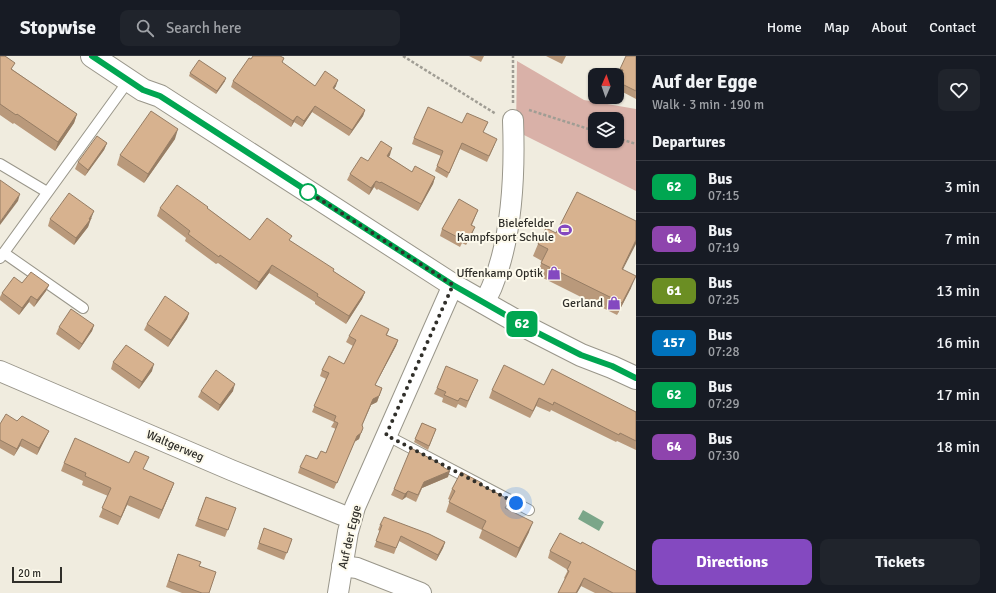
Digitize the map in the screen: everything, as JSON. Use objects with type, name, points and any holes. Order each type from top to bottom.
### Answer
[{"type":"main road","points":[[92,56],[143,90],[160,96],[483,303],[581,355],[612,366],[636,378]]},
{"type":"street","points":[[483,303],[493,286],[509,224],[517,113]]},
{"type":"street","name":"Auf der Egge","points":[[338,593],[342,566],[355,507],[453,285]]},
{"type":"street","name":"Waltgerweg","points":[[0,372],[231,470],[342,515],[352,517]]},
{"type":"street","points":[[342,566],[357,568],[421,593]]},
{"type":"lane","points":[[83,308],[2,256],[129,80]]},
{"type":"lane","points":[[0,164],[47,192]]},
{"type":"lane","points":[[386,435],[529,510]]},
{"type":"path","points":[[403,56],[503,118],[517,113],[588,129]]},
{"type":"path","points":[[513,56],[517,113]]},
{"type":"path","points":[[624,140],[636,144]]},
{"type":"shaded area","points":[[517,61],[584,100],[588,101],[588,104],[607,104],[636,109],[636,191],[516,131]]},
{"type":"shaded area","points":[[583,510],[604,522],[599,531],[578,519]]},
{"type":"building","points":[[0,56],[5,56],[15,63],[11,69],[77,114],[58,142],[0,104]]},
{"type":"building","points":[[253,56],[280,56],[284,58],[282,62],[315,86],[325,71],[338,80],[333,88],[365,110],[352,130],[315,106],[304,121],[297,116],[293,121],[233,81],[249,58],[251,59]]},
{"type":"building","points":[[626,56],[636,56],[636,91],[624,85],[624,68],[620,68]]},
{"type":"building","points":[[199,60],[226,78],[217,91],[190,73]]},
{"type":"building","points":[[428,107],[462,123],[467,113],[488,122],[483,132],[497,139],[489,156],[462,143],[449,173],[437,166],[443,151],[414,138]]},
{"type":"building","points":[[151,111],[178,129],[148,174],[120,155]]},
{"type":"building","points":[[97,136],[107,143],[88,170],[78,162]]},
{"type":"building","points":[[381,141],[392,148],[387,156],[412,172],[415,166],[435,177],[421,204],[381,182],[376,181],[371,188],[350,174],[361,157],[368,161]]},
{"type":"building","points":[[0,180],[20,194],[0,222]]},
{"type":"building","points":[[177,185],[250,240],[267,218],[292,236],[289,240],[334,269],[333,271],[365,292],[349,316],[317,296],[318,294],[272,265],[259,282],[220,255],[219,257],[188,234],[190,231],[160,208]]},
{"type":"building","points":[[577,192],[636,221],[636,240],[622,269],[636,276],[622,303],[541,263],[548,249],[538,244],[546,228],[556,233]]},
{"type":"building","points":[[69,193],[94,211],[89,219],[90,220],[76,238],[50,219]]},
{"type":"building","points":[[459,199],[478,210],[471,225],[475,227],[469,238],[465,236],[463,240],[442,229]]},
{"type":"building","points":[[31,272],[49,285],[37,300],[31,296],[22,308],[2,293],[14,277],[22,283]]},
{"type":"building","points":[[165,296],[189,313],[171,340],[147,324]]},
{"type":"building","points":[[71,309],[94,325],[82,344],[59,327]]},
{"type":"building","points":[[361,315],[389,329],[386,335],[398,340],[375,385],[382,388],[379,396],[373,399],[362,425],[363,428],[361,433],[357,436],[337,483],[300,467],[306,455],[317,459],[321,451],[326,453],[338,423],[334,421],[336,416],[314,406],[329,373],[322,370],[329,356],[344,364],[356,340],[349,336]]},
{"type":"building","points":[[126,345],[154,364],[142,382],[113,362]]},
{"type":"building","points":[[504,365],[544,385],[552,369],[636,412],[636,441],[620,433],[619,435],[554,402],[553,405],[539,398],[533,411],[492,390]]},
{"type":"building","points":[[446,366],[478,380],[468,401],[460,398],[458,401],[444,395],[446,392],[437,388]]},
{"type":"building","points":[[216,370],[235,384],[220,405],[201,391]]},
{"type":"building","points":[[6,414],[17,421],[22,416],[49,431],[39,448],[22,439],[17,449],[0,440],[0,424]]},
{"type":"building","points":[[422,423],[436,429],[429,446],[415,439]]},
{"type":"building","points":[[75,438],[129,463],[135,451],[149,457],[143,469],[174,483],[162,510],[130,496],[121,517],[102,508],[111,488],[85,476],[86,473],[64,463]]},
{"type":"building","points":[[411,448],[444,466],[443,467],[450,471],[424,482],[418,495],[408,491],[405,494],[394,489]]},
{"type":"building","points":[[461,472],[482,483],[481,485],[510,500],[505,508],[533,522],[519,548],[482,529],[486,521],[449,502],[455,491],[452,489]]},
{"type":"building","points":[[206,497],[236,508],[228,530],[198,519]]},
{"type":"building","points":[[384,517],[429,534],[445,542],[438,555],[401,536],[396,548],[376,541],[382,525],[380,525]]},
{"type":"building","points":[[264,528],[292,539],[287,553],[259,543]]},
{"type":"building","points":[[560,533],[581,544],[582,542],[636,571],[636,593],[613,593],[584,578],[576,593],[558,593],[569,571],[567,570],[571,562],[550,551]]},
{"type":"building","points":[[178,554],[201,562],[199,566],[216,572],[209,593],[202,593],[169,581]]},
{"type":"bus line","name":"62","points":[[92,56],[143,90],[160,96],[453,285],[530,329],[581,355],[612,366],[636,378]]},
{"type":"place","name":"Bielefelder Kampfsport Schule","points":[[565,230]]},
{"type":"place","name":"Uffenkamp Optik","points":[[554,273]]},
{"type":"place","name":"Gerland","points":[[614,303]]},
{"type":"route","points":[[308,192],[307,191],[453,285],[386,435],[516,503]]}]
